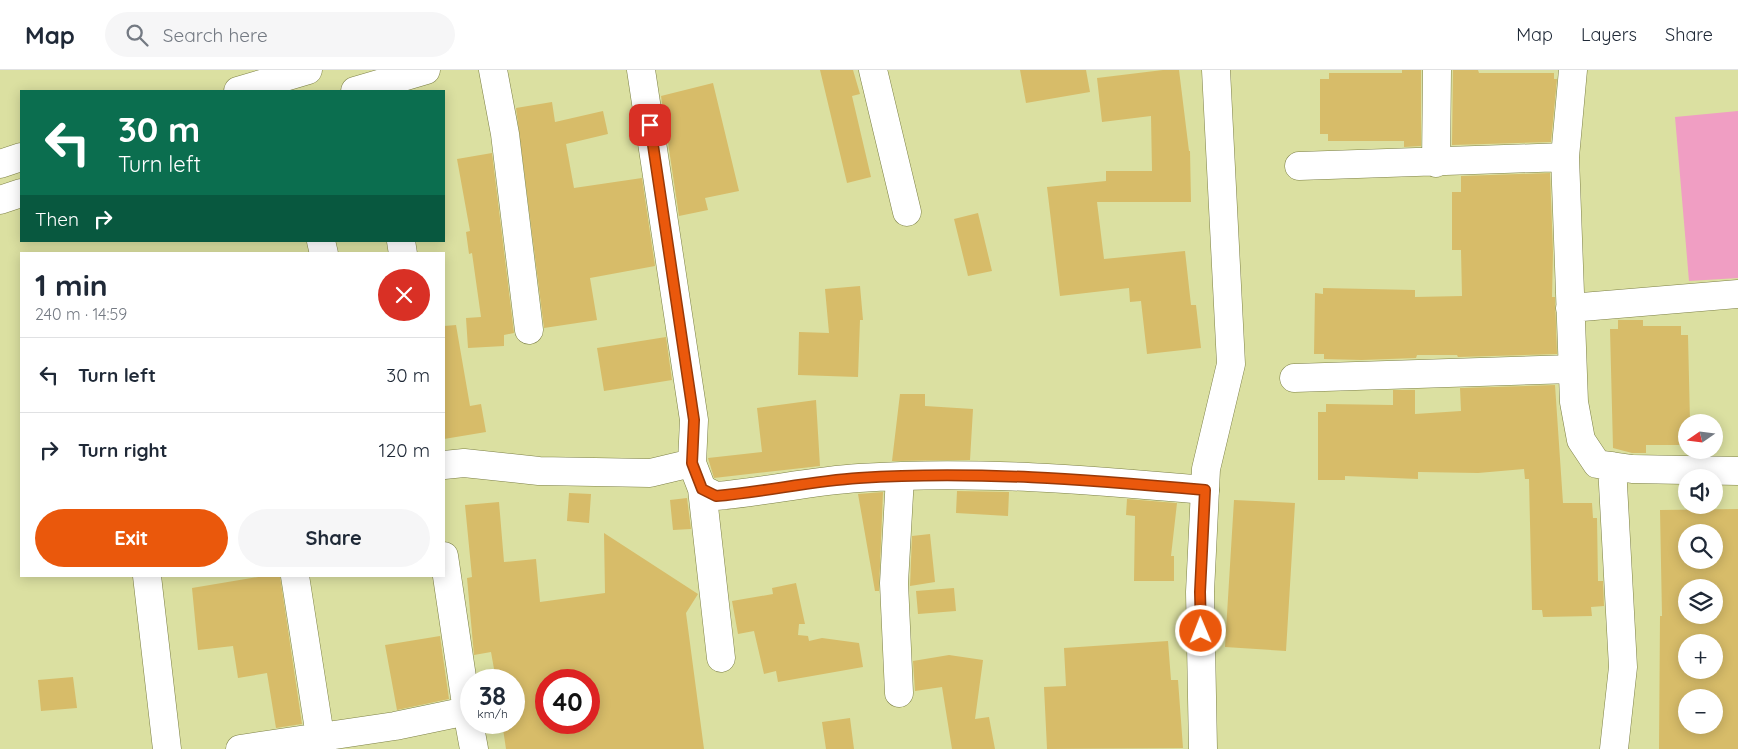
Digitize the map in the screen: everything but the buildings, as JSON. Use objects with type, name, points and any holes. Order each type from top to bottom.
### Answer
[{"type":"street","points":[[241,90],[308,70]]},
{"type":"street","points":[[362,90],[382,87],[426,70]]},
{"type":"street","points":[[493,70],[505,134],[529,330]]},
{"type":"street","points":[[641,70],[694,420],[692,463],[702,489],[721,658]]},
{"type":"street","points":[[873,70],[907,212]]},
{"type":"street","points":[[1204,749],[1200,592],[1206,470],[1231,364],[1216,70]]},
{"type":"street","points":[[1436,163],[1437,70]]},
{"type":"street","points":[[1573,70],[1565,157],[1572,370],[1574,402],[1581,440],[1597,464],[1632,469],[1738,471]]},
{"type":"street","points":[[0,164],[20,157]]},
{"type":"street","points":[[1299,166],[1436,163],[1565,157]]},
{"type":"street","points":[[0,200],[20,193]]},
{"type":"street","points":[[1570,308],[1738,294]]},
{"type":"street","points":[[1294,378],[1572,370]]},
{"type":"street","points":[[445,465],[464,463],[539,471],[650,473],[692,463]]},
{"type":"street","points":[[1612,466],[1623,667],[1614,749]]},
{"type":"street","points":[[702,489],[716,496],[860,478],[900,477],[1050,478],[1205,490]]},
{"type":"street","points":[[899,693],[894,583],[900,477]]},
{"type":"street","points":[[445,563],[461,669]]},
{"type":"street","points":[[148,577],[167,749]]},
{"type":"street","points":[[295,577],[311,741]]},
{"type":"street","points":[[240,749],[311,741],[460,712]]},
{"type":"street","points":[[471,734],[474,749]]},
{"type":"shaded area","points":[[1738,111],[1738,278],[1689,281],[1675,117]]},
{"type":"route","points":[[650,125],[694,420],[692,463],[702,489],[716,496],[860,478],[955,476],[1050,478],[1205,490],[1200,592],[1201,631]]}]
